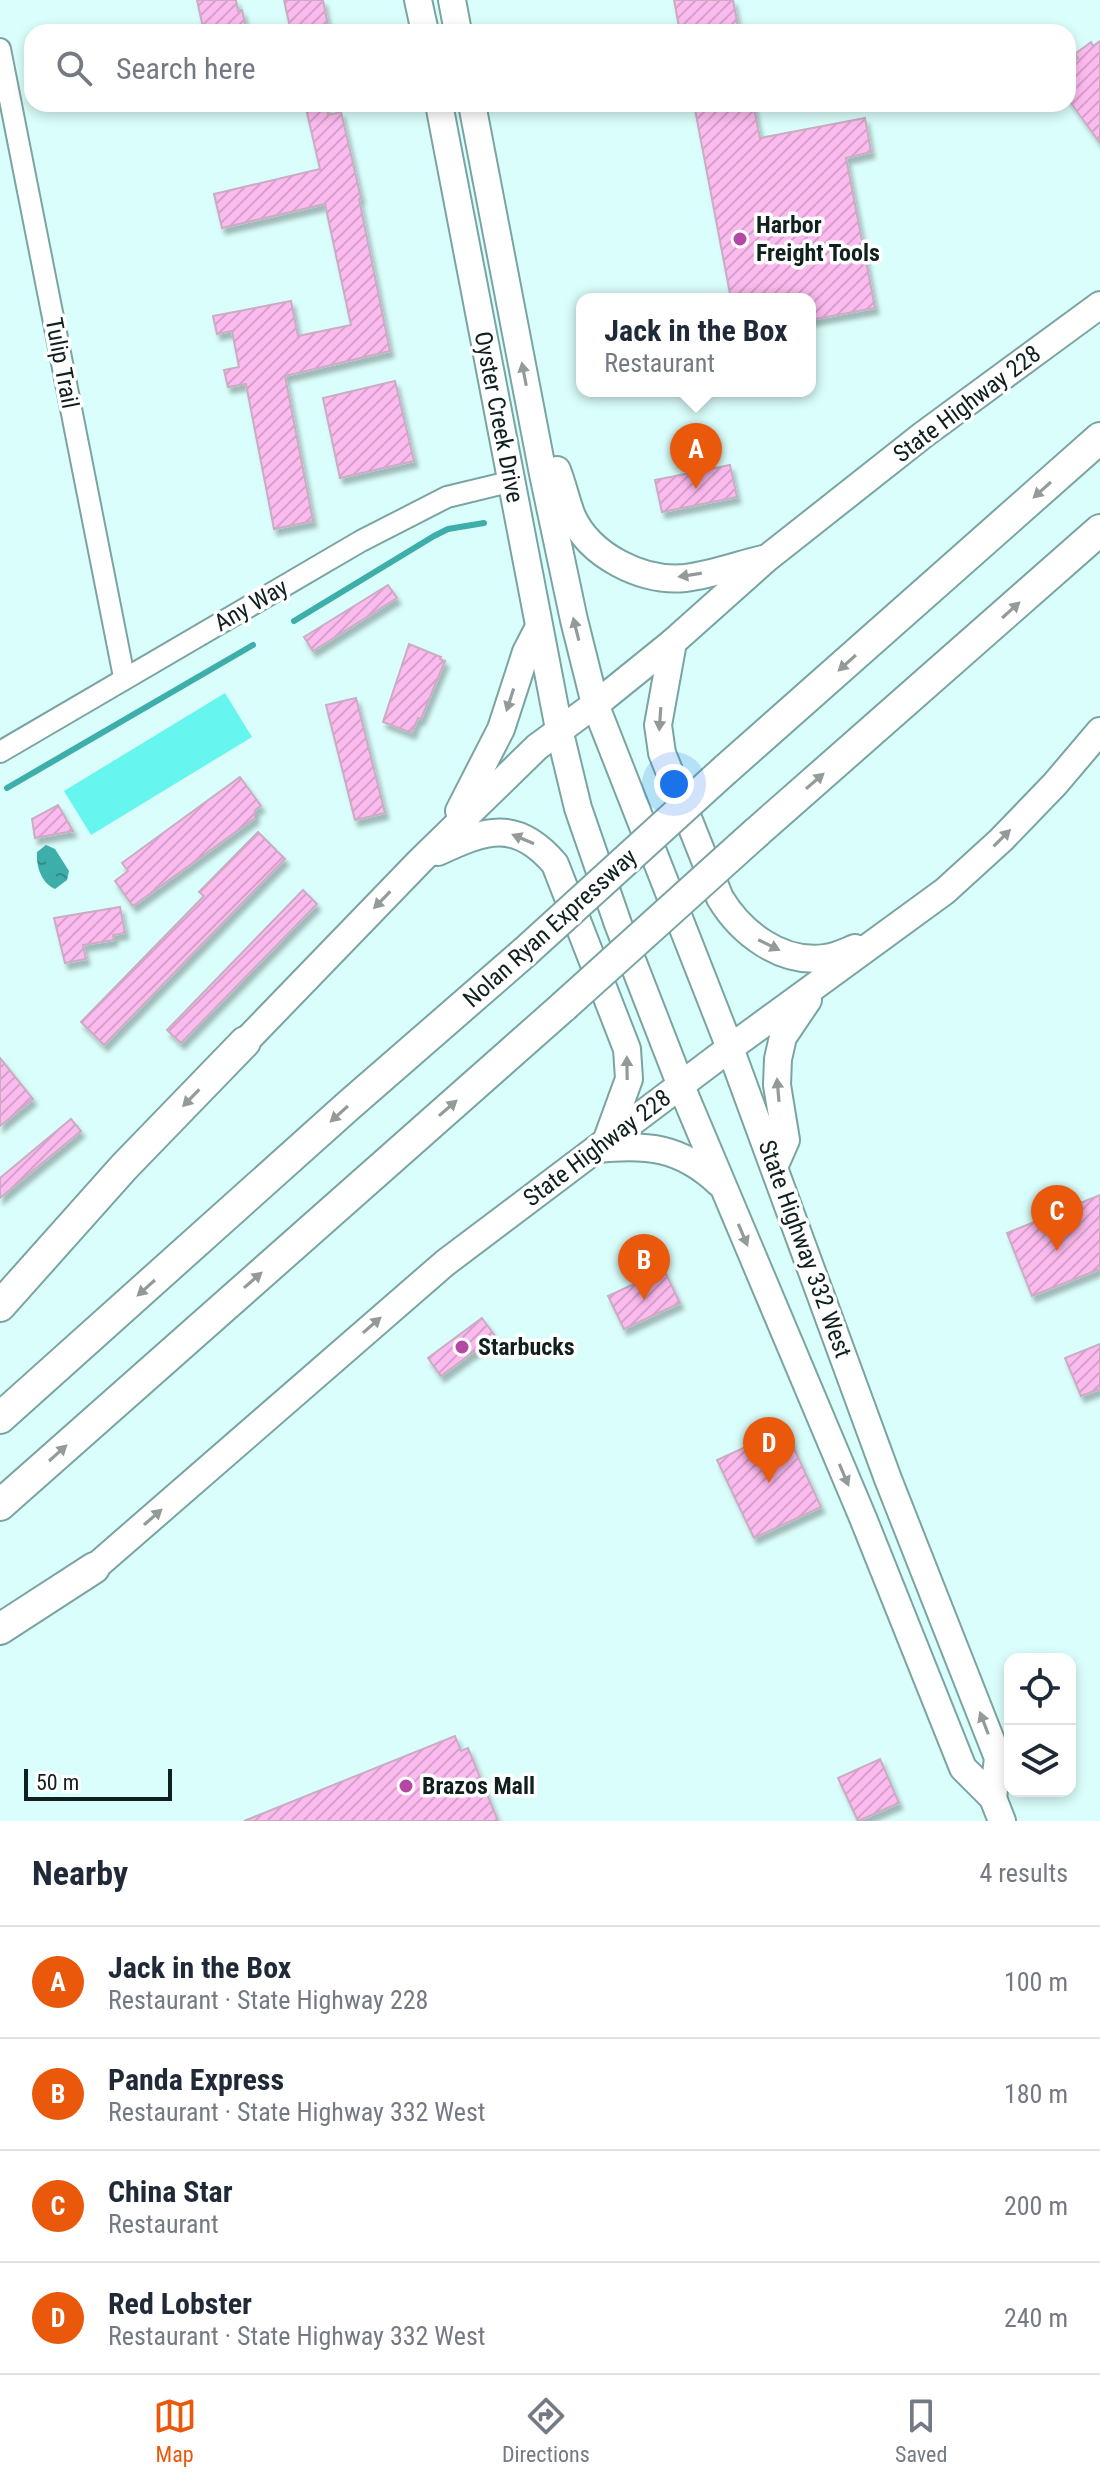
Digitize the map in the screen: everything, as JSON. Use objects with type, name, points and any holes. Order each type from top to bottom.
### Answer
[{"type":"highway","name":"Nolan Ryan Expressway","points":[[0,1418],[1100,438]]},
{"type":"highway","points":[[0,1505],[1100,530]]},
{"type":"highway","points":[[0,1306],[124,1167],[245,1042]]},
{"type":"highway","points":[[0,1629],[94,1568]]},
{"type":"main road","points":[[418,0],[423,24]]},
{"type":"main road","points":[[452,0],[456,24]]},
{"type":"main road","name":"Oyster Creek Drive","points":[[441,112],[559,729]]},
{"type":"main road","name":"Oyster Creek Drive","points":[[474,112],[574,620],[595,704]]},
{"type":"main road","name":"State Highway 228","points":[[766,559],[923,435],[1100,305]]},
{"type":"main road","points":[[537,438],[557,471],[581,531],[601,552],[626,567],[654,576],[684,578],[766,559]]},
{"type":"main road","points":[[245,1042],[420,861],[537,747],[673,642],[766,559]]},
{"type":"main road","points":[[447,834],[501,729],[526,652],[539,627]]},
{"type":"main road","points":[[673,642],[658,725],[662,753],[720,898],[731,916],[747,933],[765,945],[798,958],[833,957],[881,938]]},
{"type":"main road","name":"State Highway 332 West","points":[[595,704],[775,1165],[888,1479],[998,1758],[998,1810]]},
{"type":"main road","name":"State Highway 332 West","points":[[559,729],[578,808],[618,924],[681,1086],[857,1504],[963,1768],[998,1810]]},
{"type":"main road","name":"State Highway 228","points":[[94,1568],[445,1263],[945,891],[1001,840],[1100,731]]},
{"type":"main road","points":[[420,861],[474,835],[491,832],[519,836],[533,843],[555,864],[627,1049],[629,1079],[602,1146],[657,1147],[689,1160],[722,1186]]},
{"type":"main road","points":[[775,1165],[786,1140],[777,1085],[783,1037],[818,985]]},
{"type":"street","name":"Tulip Trail","points":[[0,49],[124,677]]},
{"type":"street","name":"Any Way","points":[[0,752],[361,541],[447,497],[513,481]]},
{"type":"shaded area","points":[[225,693],[252,737],[91,835],[64,791]]},
{"type":"water","points":[[46,845],[55,849],[69,871],[67,880],[55,889],[40,874],[37,863],[37,852]]},
{"type":"building","points":[[197,0],[236,0],[245,24],[202,24]]},
{"type":"building","points":[[284,0],[323,0],[328,24],[289,24]]},
{"type":"building","points":[[674,0],[733,0],[738,24],[678,24]]},
{"type":"building","points":[[1100,41],[1100,143],[1076,110],[1076,53],[1091,42],[1093,46]]},
{"type":"building","points":[[307,112],[328,112],[328,115],[341,112],[390,351],[285,376],[313,521],[274,529],[246,384],[228,387],[224,370],[239,367],[232,331],[217,334],[213,316],[291,301],[298,336],[351,325],[325,204],[222,228],[214,194],[320,169]]},
{"type":"building","points":[[696,112],[755,112],[760,138],[865,118],[871,152],[846,158],[875,308],[816,319],[816,293],[730,293]]},
{"type":"building","points":[[395,381],[414,461],[340,478],[323,398]]},
{"type":"building","points":[[730,465],[737,497],[662,512],[655,480]]},
{"type":"building","points":[[388,585],[397,598],[313,651],[304,637]]},
{"type":"building","points":[[409,644],[445,661],[412,733],[383,722]]},
{"type":"building","points":[[356,698],[385,813],[355,820],[326,705]]},
{"type":"building","points":[[240,777],[261,806],[255,810],[255,818],[133,906],[115,881],[128,871],[122,863]]},
{"type":"building","points":[[58,805],[73,831],[35,838],[32,819]]},
{"type":"building","points":[[258,832],[285,859],[104,1045],[81,1022],[204,896],[199,892]]},
{"type":"building","points":[[303,890],[317,904],[181,1043],[167,1030]]},
{"type":"building","points":[[120,907],[125,933],[113,935],[114,940],[83,945],[86,959],[65,963],[54,918]]},
{"type":"building","points":[[0,1058],[33,1099],[0,1126]]},
{"type":"building","points":[[71,1119],[81,1131],[0,1198],[0,1178]]},
{"type":"building","points":[[1100,1195],[1100,1269],[1032,1296],[1007,1233]]},
{"type":"building","points":[[664,1270],[680,1303],[624,1329],[608,1296]]},
{"type":"building","name":"Starbucks","points":[[482,1318],[495,1336],[441,1376],[428,1358]]},
{"type":"building","points":[[1100,1344],[1100,1389],[1081,1396],[1065,1358]]},
{"type":"building","points":[[785,1429],[821,1507],[754,1538],[717,1460]]},
{"type":"building","name":"Brazos Mall","points":[[455,1736],[461,1751],[468,1748],[498,1821],[244,1821]]},
{"type":"building","points":[[880,1759],[899,1803],[858,1821],[838,1778]]},
{"type":"waterway","points":[[294,621],[434,536],[448,529],[484,523]]},
{"type":"waterway","points":[[7,788],[253,645]]},
{"type":"place","name":"Harbor Freight Tools","points":[[740,239]]},
{"type":"place","name":"Jack in the Box","points":[[696,489]]},
{"type":"place","name":"China Star","points":[[1057,1251]]},
{"type":"place","name":"Panda Express","points":[[644,1300]]},
{"type":"place","name":"Starbucks","points":[[462,1347]]},
{"type":"place","name":"Red Lobster","points":[[769,1483]]},
{"type":"place","name":"Brazos Mall","points":[[406,1786]]}]
